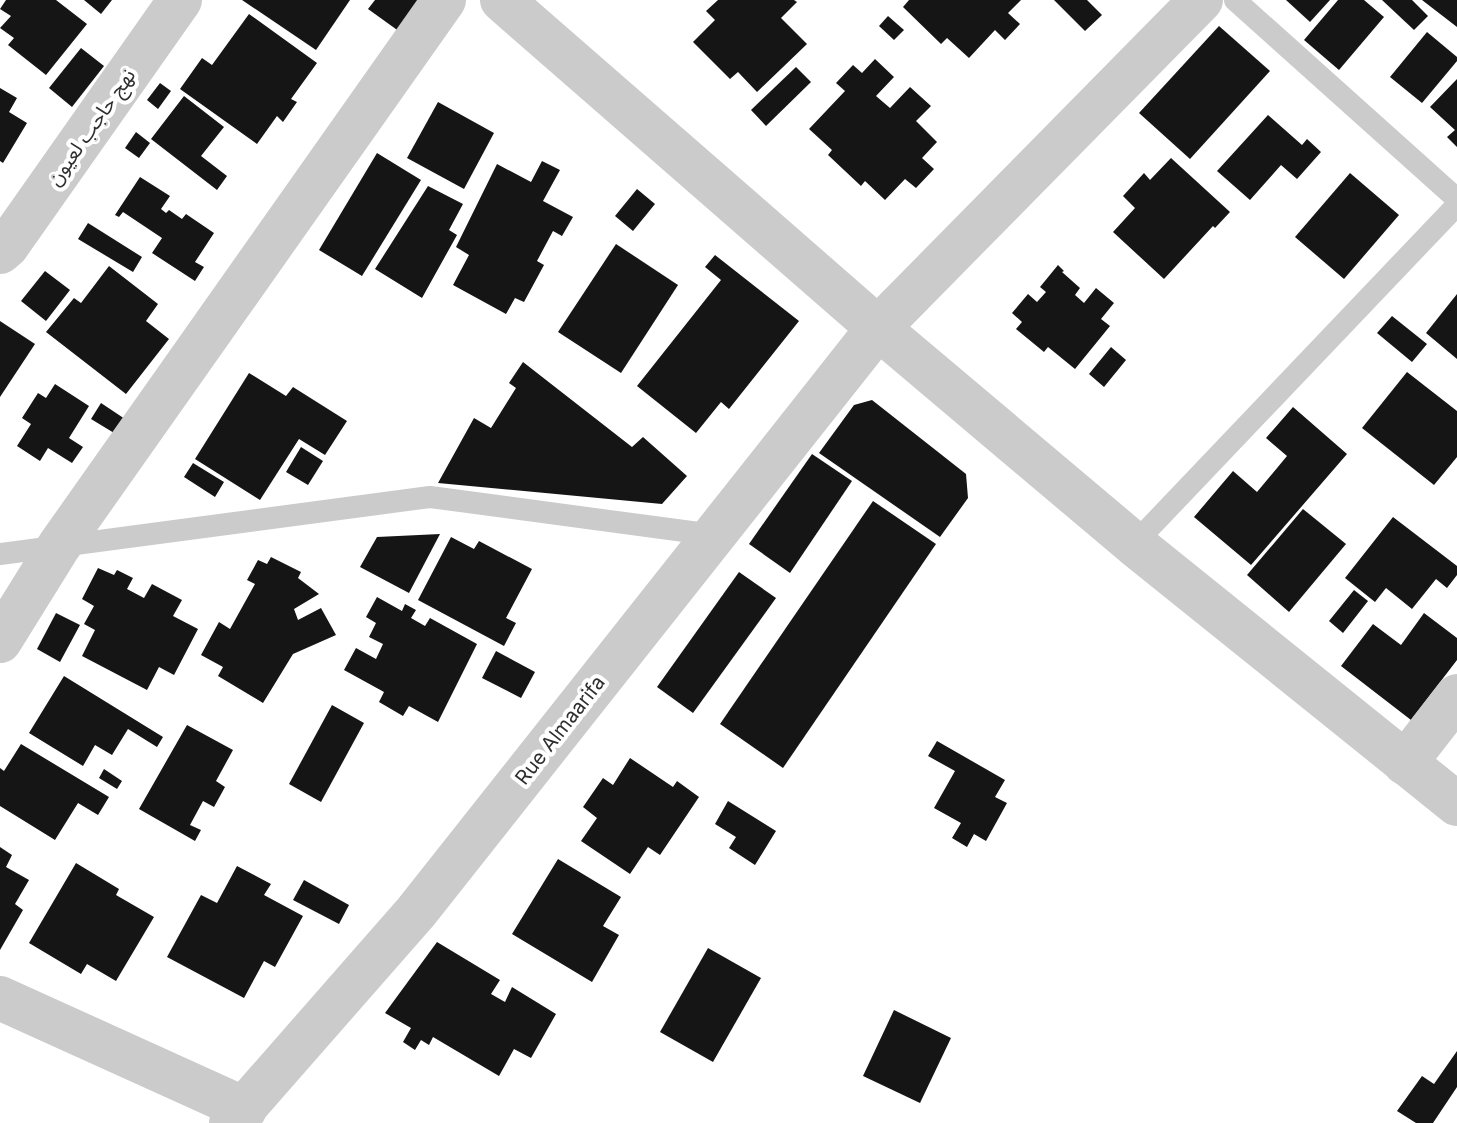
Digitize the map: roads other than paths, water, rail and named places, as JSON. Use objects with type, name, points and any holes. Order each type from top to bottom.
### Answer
[{"type":"street","name":"نهج حاجب لعيون","points":[[0,252],[180,0]]},
{"type":"street","points":[[0,641],[59,546],[444,0]]},
{"type":"street","points":[[502,0],[878,328],[1134,544],[1457,804]]},
{"type":"street","name":"Rue Almaarifa","points":[[238,1116],[416,912],[878,328],[1201,0]]},
{"type":"street","points":[[1405,763],[1457,696]]},
{"type":"street","points":[[0,998],[238,1116]]},
{"type":"lane","points":[[1235,0],[1457,199]]},
{"type":"lane","points":[[1134,544],[1457,205]]},
{"type":"lane","points":[[0,554],[430,497],[714,535]]}]
